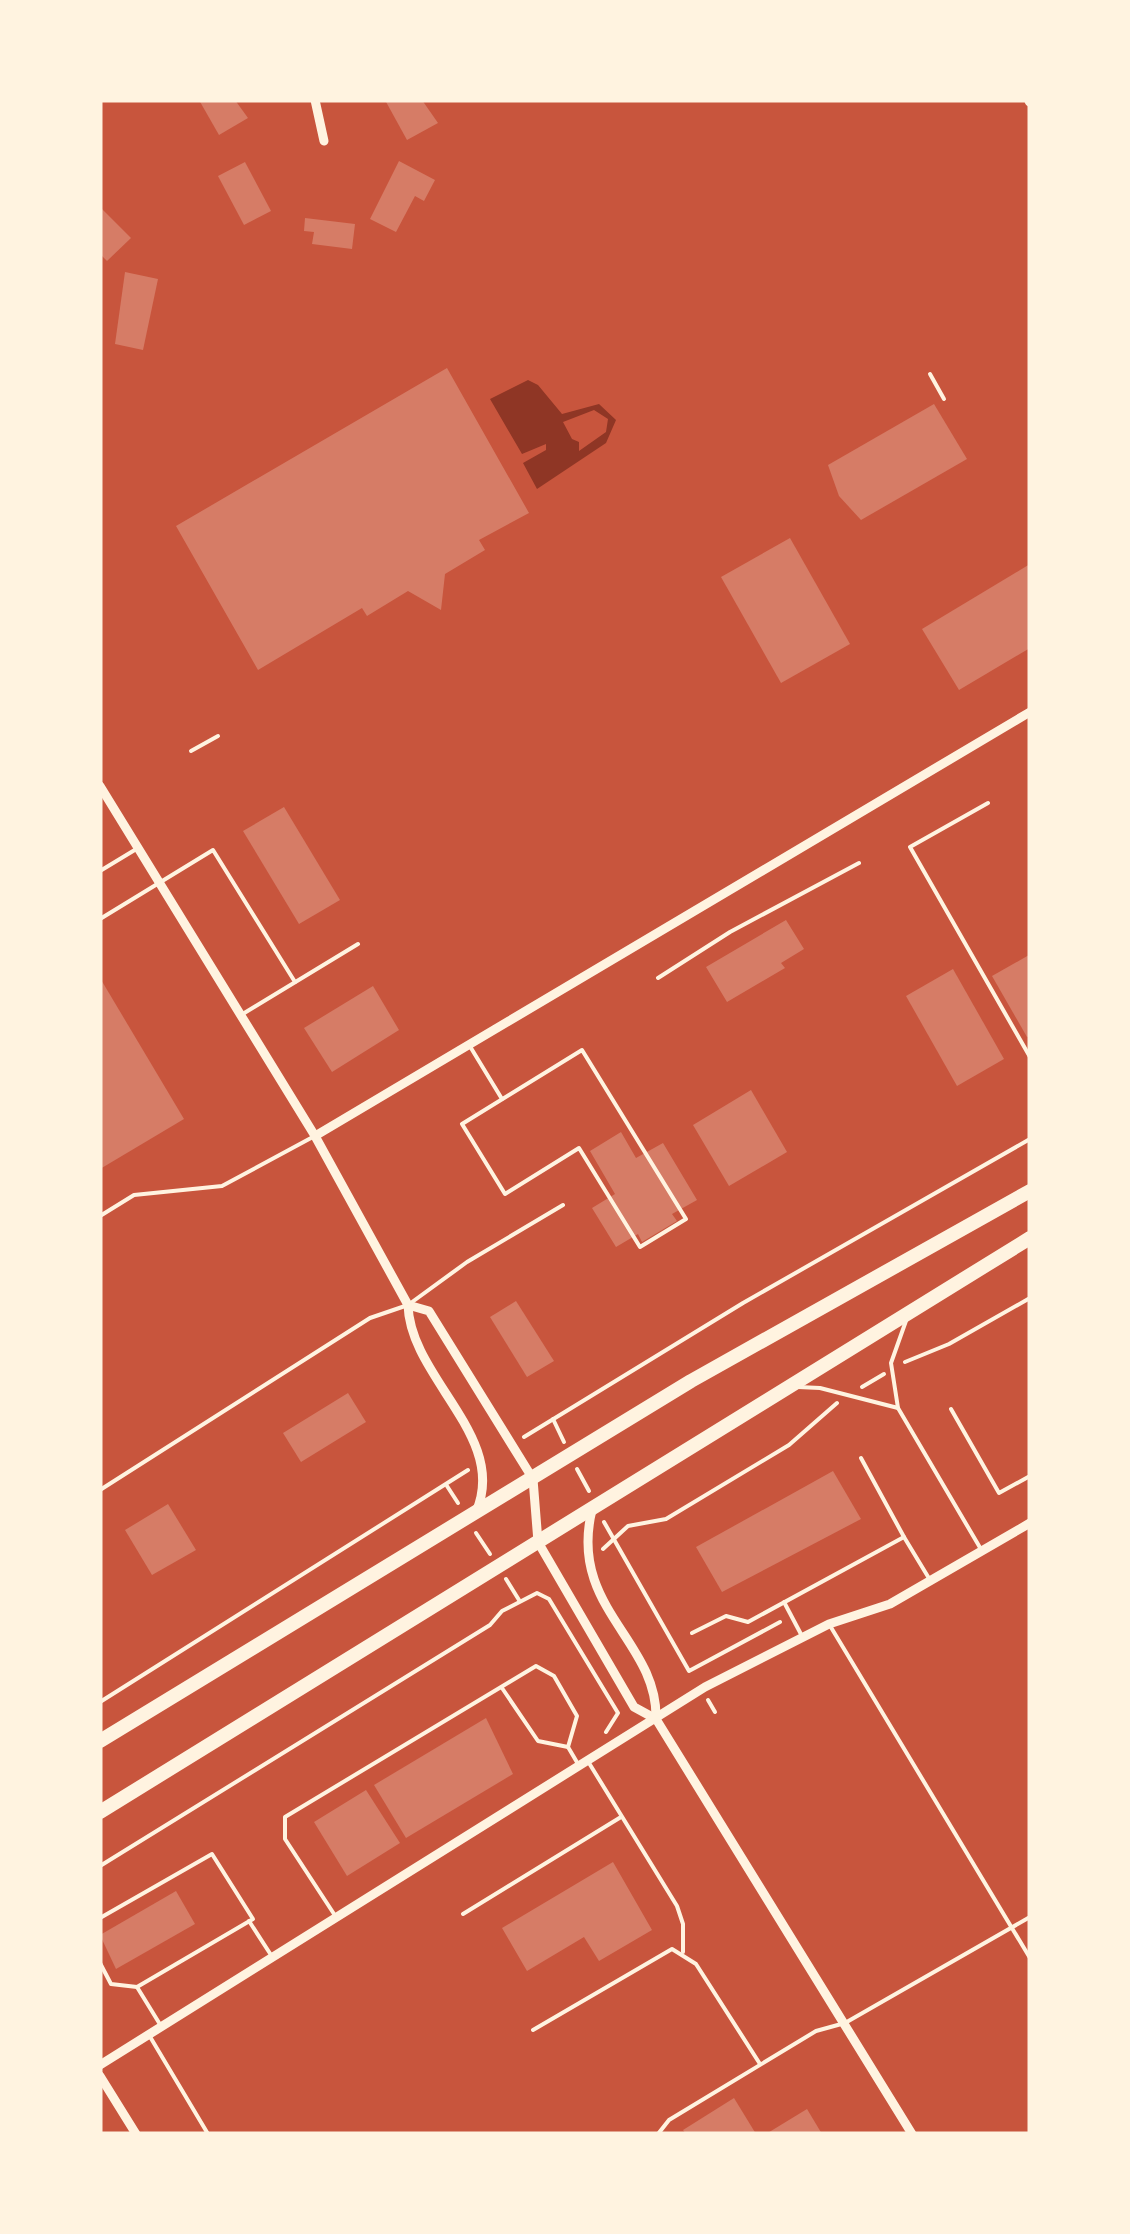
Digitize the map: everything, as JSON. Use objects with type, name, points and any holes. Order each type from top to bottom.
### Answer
[{"type":"main road","points":[[100,1741],[691,1381],[1030,1191]]},
{"type":"main road","points":[[100,1812],[538,1542],[594,1503],[1030,1238]]},
{"type":"street","points":[[316,100],[324,141]]},
{"type":"street","points":[[314,1136],[1030,712]]},
{"type":"street","points":[[100,786],[314,1136],[408,1305],[409,1332],[484,1461],[484,1486],[471,1517]]},
{"type":"street","points":[[408,1305],[429,1311],[533,1479],[538,1542],[558,1579],[634,1707],[656,1719],[912,2134]]},
{"type":"street","points":[[594,1503],[586,1534],[586,1560],[595,1586],[657,1695],[656,1719]]},
{"type":"street","points":[[100,2065],[705,1687],[829,1624],[890,1604],[1030,1523]]},
{"type":"street","points":[[100,2076],[136,2134]]},
{"type":"lane","points":[[988,803],[910,847],[1030,1057]]},
{"type":"lane","points":[[100,871],[138,848]]},
{"type":"lane","points":[[100,919],[213,850],[294,982]]},
{"type":"lane","points":[[658,978],[730,932],[859,863]]},
{"type":"lane","points":[[240,1015],[358,944]]},
{"type":"lane","points":[[468,1044],[502,1099]]},
{"type":"lane","points":[[582,1050],[686,1219],[640,1247],[579,1148],[505,1194],[462,1124],[502,1099],[582,1050]]},
{"type":"lane","points":[[100,1216],[134,1195],[222,1186],[314,1136]]},
{"type":"lane","points":[[100,1490],[370,1318],[408,1305],[467,1262],[563,1206]]},
{"type":"lane","points":[[909,1313],[892,1369],[898,1408],[982,1551]]},
{"type":"lane","points":[[788,1387],[848,1395],[898,1408]]},
{"type":"lane","points":[[952,1409],[998,1493],[1030,1476]]},
{"type":"lane","points":[[861,1458],[930,1581]]},
{"type":"lane","points":[[692,1633],[726,1616],[748,1622],[904,1537]]},
{"type":"lane","points":[[784,1602],[803,1638]]},
{"type":"lane","points":[[829,1624],[1030,1958]]},
{"type":"lane","points":[[336,1918],[285,1839],[285,1817],[536,1666],[546,1668],[577,1716],[568,1747]]},
{"type":"lane","points":[[501,1686],[538,1741],[568,1747],[622,1816],[677,1906],[684,1924],[683,1952]]},
{"type":"lane","points":[[463,1914],[622,1816]]},
{"type":"lane","points":[[100,1918],[212,1854],[253,1919],[138,1987],[112,1984],[100,1963]]},
{"type":"lane","points":[[658,2134],[669,2120],[760,2064],[816,2032],[846,2023],[1030,1917]]},
{"type":"lane","points":[[249,1921],[273,1958]]},
{"type":"lane","points":[[533,2030],[660,1954],[683,1952],[696,1964],[760,2064]]},
{"type":"lane","points":[[138,1987],[162,2027]]},
{"type":"lane","points":[[149,2035],[208,2134]]},
{"type":"path","points":[[930,374],[944,399]]},
{"type":"path","points":[[191,751],[218,736]]},
{"type":"path","points":[[614,1542],[553,1420],[1030,1139]]},
{"type":"path","points":[[586,1560],[614,1542],[628,1526],[666,1519],[789,1445],[848,1395],[892,1369],[949,1344],[1030,1298]]},
{"type":"path","points":[[100,1702],[468,1471]]},
{"type":"path","points":[[447,1485],[471,1517],[519,1600]]},
{"type":"path","points":[[100,1866],[363,1707],[490,1625],[502,1610],[558,1579]]},
{"type":"path","points":[[537,1593],[549,1600],[618,1713],[597,1738]]},
{"type":"shaded area","points":[[528,380],[538,385],[562,414],[599,404],[616,420],[606,443],[537,489],[523,463],[546,450],[546,444],[522,454],[490,399]],"holes":[[[594,410],[608,419],[606,432],[579,451],[579,442],[572,439],[563,422]]]},
{"type":"building","points":[[199,100],[235,100],[248,118],[219,135]]},
{"type":"building","points":[[385,100],[422,100],[438,123],[407,140]]},
{"type":"building","points":[[399,161],[435,180],[424,201],[415,196],[396,232],[370,219]]},
{"type":"building","points":[[245,162],[271,211],[244,225],[218,176]]},
{"type":"building","points":[[100,207],[131,238],[107,261],[100,254]]},
{"type":"building","points":[[305,218],[355,224],[352,249],[312,244],[314,232],[304,231]]},
{"type":"building","points":[[125,272],[158,279],[143,350],[115,344]]},
{"type":"building","points":[[447,368],[529,513],[479,540],[485,550],[445,574],[441,610],[408,591],[367,616],[362,608],[258,670],[176,526]]},
{"type":"building","points":[[934,404],[967,459],[861,520],[839,496],[828,465]]},
{"type":"building","points":[[790,538],[850,644],[781,683],[721,577]]},
{"type":"building","points":[[1030,564],[1030,648],[959,690],[922,629]]},
{"type":"building","points":[[284,807],[340,900],[299,924],[243,831]]},
{"type":"building","points":[[786,920],[804,949],[781,963],[785,968],[727,1002],[706,967]]},
{"type":"building","points":[[1029,955],[1030,1036],[1027,1037],[992,976]]},
{"type":"building","points":[[953,969],[1004,1059],[957,1086],[906,996]]},
{"type":"building","points":[[100,978],[184,1119],[100,1169]]},
{"type":"building","points":[[373,986],[399,1030],[332,1072],[304,1028]]},
{"type":"building","points":[[751,1090],[787,1152],[729,1186],[693,1125]]},
{"type":"building","points":[[621,1132],[636,1158],[663,1143],[697,1200],[672,1214],[677,1221],[642,1242],[638,1234],[616,1247],[592,1208],[615,1194],[590,1151]]},
{"type":"building","points":[[516,1301],[554,1361],[527,1377],[490,1317]]},
{"type":"building","points":[[348,1393],[366,1422],[301,1462],[283,1433]]},
{"type":"building","points":[[833,1471],[861,1519],[722,1592],[696,1547]]},
{"type":"building","points":[[168,1504],[196,1550],[152,1575],[125,1530]]},
{"type":"building","points":[[486,1718],[513,1774],[406,1838],[374,1785]]},
{"type":"building","points":[[366,1790],[400,1843],[347,1876],[314,1822]]},
{"type":"building","points":[[613,1862],[652,1930],[599,1961],[584,1937],[527,1971],[502,1928]]},
{"type":"building","points":[[176,1891],[195,1924],[116,1969],[100,1935]]},
{"type":"building","points":[[734,2098],[756,2134],[686,2134],[683,2130]]},
{"type":"building","points":[[807,2109],[822,2134],[766,2134]]}]
